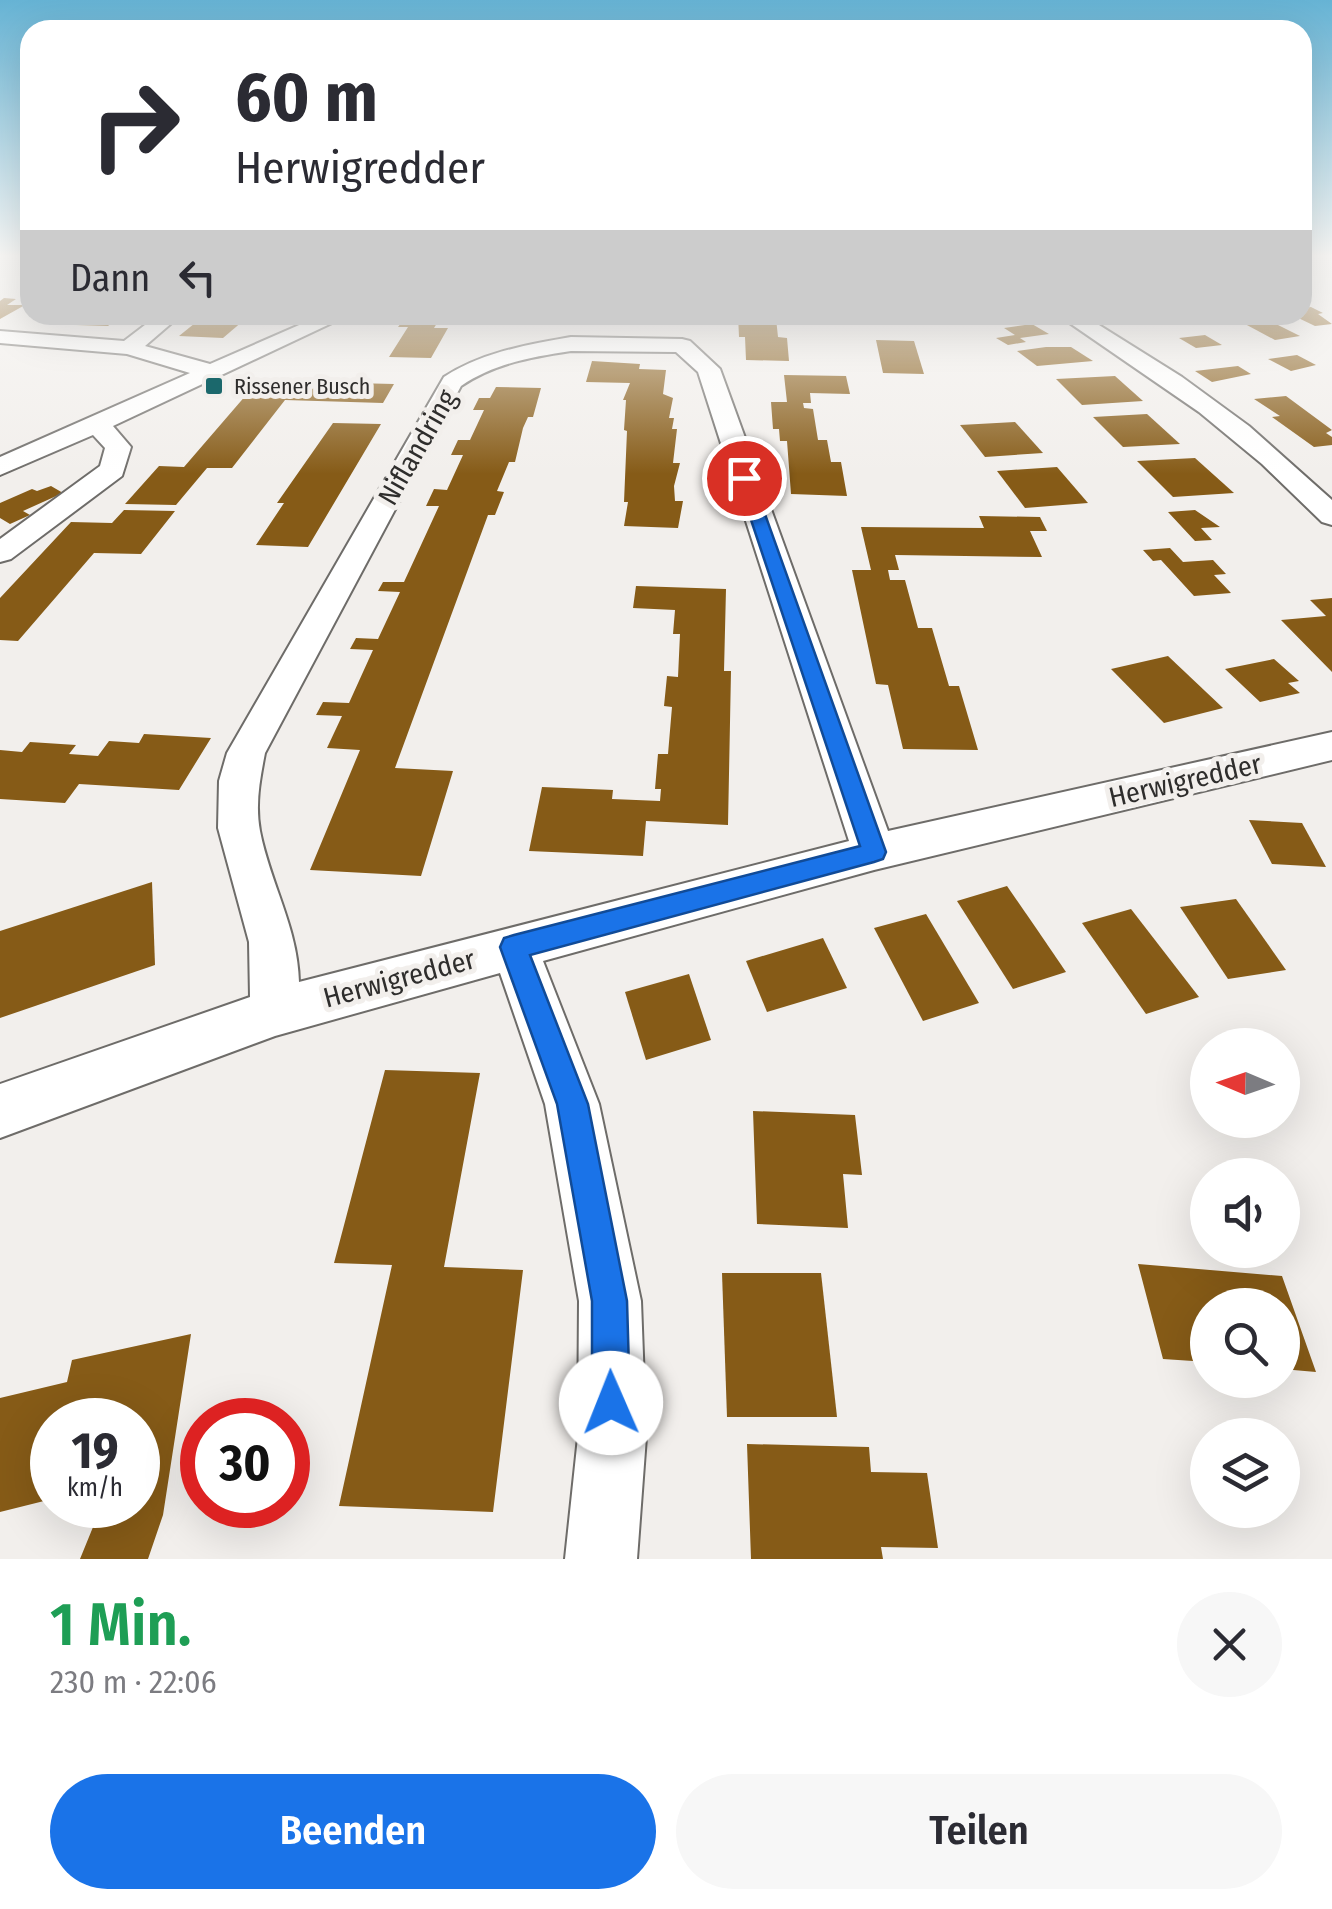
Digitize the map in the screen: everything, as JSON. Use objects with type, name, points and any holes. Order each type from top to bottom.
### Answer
[{"type":"street","points":[[129,348],[153,329]]},
{"type":"street","points":[[0,467],[307,329]]},
{"type":"street","points":[[1091,329],[1144,360],[1258,444],[1332,516]]},
{"type":"street","points":[[0,337],[129,348],[211,372]]},
{"type":"street","name":"Niflandring","points":[[275,1012],[273,945],[236,822],[236,786],[246,753],[452,382],[470,370],[513,354],[571,344],[682,346],[709,369],[874,852]]},
{"type":"street","points":[[0,553],[112,470],[118,447],[97,424]]},
{"type":"street","name":"Herwigredder","points":[[0,1111],[275,1012],[874,852],[1332,746]]},
{"type":"street","points":[[514,947],[572,1104],[610,1301],[612,1437],[601,1559]]},
{"type":"building","points":[[188,329],[234,329],[223,338],[179,336]]},
{"type":"building","points":[[407,329],[448,329],[431,358],[389,357]]},
{"type":"building","points":[[739,329],[777,329],[778,337],[787,338],[789,361],[746,360],[745,337],[739,337]]},
{"type":"building","points":[[1005,329],[1040,329],[1049,334],[1020,338],[1026,342],[1008,345],[996,338],[1015,335]]},
{"type":"building","points":[[1254,329],[1286,329],[1300,336],[1275,340]]},
{"type":"building","points":[[1205,335],[1222,345],[1196,348],[1179,338]]},
{"type":"building","points":[[876,340],[914,341],[924,374],[883,373]]},
{"type":"building","points":[[1071,347],[1093,361],[1037,366],[1017,351]]},
{"type":"building","points":[[1297,355],[1316,365],[1291,371],[1268,359]]},
{"type":"building","points":[[592,361],[666,370],[663,394],[673,398],[669,418],[674,418],[672,429],[677,429],[673,463],[680,463],[675,501],[683,501],[678,528],[624,526],[628,502],[624,502],[627,431],[623,400],[630,383],[586,382]]},
{"type":"building","points":[[1238,366],[1251,374],[1212,382],[1195,371]]},
{"type":"building","points":[[784,375],[846,376],[850,394],[810,393],[811,403],[803,403],[804,408],[813,409],[818,440],[827,440],[831,462],[841,462],[847,496],[791,494],[787,441],[780,441],[779,429],[773,429],[771,402],[787,402]]},
{"type":"building","points":[[1115,376],[1143,401],[1082,405],[1056,379]]},
{"type":"building","points":[[312,382],[394,384],[383,403],[285,400],[232,468],[207,468],[176,505],[125,504],[159,466],[184,467],[253,387],[307,388]]},
{"type":"building","points":[[496,387],[541,388],[533,417],[528,417],[523,428],[515,462],[509,462],[497,491],[504,492],[495,515],[488,515],[395,768],[453,771],[421,876],[310,870],[360,750],[327,748],[342,716],[316,715],[323,702],[349,703],[373,650],[350,649],[356,638],[378,639],[400,592],[378,591],[383,582],[404,582],[439,506],[426,506],[434,489],[447,490],[463,455],[451,455],[458,440],[470,440],[484,410],[473,410],[479,398],[490,398]]},
{"type":"building","points":[[1286,396],[1332,430],[1326,433],[1332,437],[1332,445],[1314,447],[1254,399]]},
{"type":"building","points":[[1147,414],[1180,444],[1123,447],[1093,417]]},
{"type":"building","points":[[1015,422],[1043,453],[985,457],[960,425]]},
{"type":"building","points":[[333,423],[381,424],[308,547],[256,545],[284,503],[277,503]]},
{"type":"building","points":[[1195,458],[1234,493],[1173,497],[1137,461]]},
{"type":"building","points":[[1057,467],[1088,503],[1025,508],[997,471]]},
{"type":"building","points":[[51,486],[63,493],[23,511],[30,515],[10,524],[0,518],[0,503],[32,489]]},
{"type":"building","points":[[124,510],[175,511],[141,554],[94,553],[18,641],[0,640],[0,598],[71,522],[112,523]]},
{"type":"building","points":[[1195,510],[1220,527],[1201,528],[1212,540],[1195,541],[1168,512]]},
{"type":"building","points":[[979,516],[1040,517],[1047,531],[1030,531],[1042,557],[895,555],[899,570],[888,570],[890,580],[905,580],[918,628],[932,628],[949,686],[959,686],[978,750],[903,749],[888,685],[876,684],[852,570],[871,570],[861,527],[984,528]]},
{"type":"building","points":[[1170,548],[1183,562],[1213,560],[1226,574],[1214,575],[1231,593],[1194,596],[1161,560],[1153,561],[1143,550]]},
{"type":"building","points":[[636,586],[726,589],[724,671],[731,671],[728,825],[646,821],[643,856],[529,851],[542,787],[613,790],[612,799],[660,801],[661,789],[655,789],[658,754],[668,754],[672,707],[664,706],[667,676],[678,677],[680,634],[673,634],[675,610],[633,608]]},
{"type":"building","points":[[1332,598],[1332,672],[1281,620],[1326,616],[1310,600]]},
{"type":"building","points":[[1168,656],[1223,708],[1164,723],[1111,669]]},
{"type":"building","points":[[1274,659],[1299,681],[1288,683],[1300,693],[1260,702],[1225,669]]},
{"type":"building","points":[[144,734],[211,738],[179,790],[79,784],[65,803],[0,799],[0,750],[22,752],[30,742],[76,745],[69,754],[98,756],[109,741],[139,743]]},
{"type":"building","points":[[1249,820],[1302,823],[1326,867],[1272,864]]},
{"type":"building","points":[[152,882],[155,965],[0,1018],[0,931]]},
{"type":"building","points":[[1007,886],[1066,972],[1013,989],[957,901]]},
{"type":"building","points":[[1236,899],[1286,970],[1228,979],[1180,907]]},
{"type":"building","points":[[1131,909],[1199,997],[1146,1014],[1082,923]]},
{"type":"building","points":[[926,914],[979,1003],[923,1021],[874,928]]},
{"type":"building","points":[[823,938],[847,988],[767,1012],[746,961]]},
{"type":"building","points":[[689,974],[711,1040],[646,1060],[625,992]]},
{"type":"building","points":[[385,1070],[480,1073],[444,1267],[523,1270],[493,1512],[339,1506],[392,1265],[334,1263]]},
{"type":"building","points":[[753,1111],[855,1115],[862,1175],[843,1174],[848,1228],[757,1224]]},
{"type":"building","points":[[1138,1264],[1282,1276],[1286,1288],[1190,1288],[1190,1361],[1163,1359]]},
{"type":"building","points":[[722,1273],[821,1273],[837,1417],[727,1417]]},
{"type":"building","points":[[1300,1327],[1316,1372],[1300,1371]]},
{"type":"building","points":[[191,1334],[160,1524],[160,1398],[30,1398],[30,1504],[0,1512],[0,1398],[67,1382],[72,1360]]},
{"type":"building","points":[[747,1444],[869,1447],[871,1472],[927,1473],[938,1548],[881,1547],[883,1559],[751,1559]]},
{"type":"building","points":[[93,1528],[159,1528],[148,1559],[80,1559]]},
{"type":"place","name":"Rissener Busch","points":[[214,386]]},
{"type":"route","points":[[611,1403],[610,1301],[572,1104],[514,947],[874,852],[744,478]]}]
